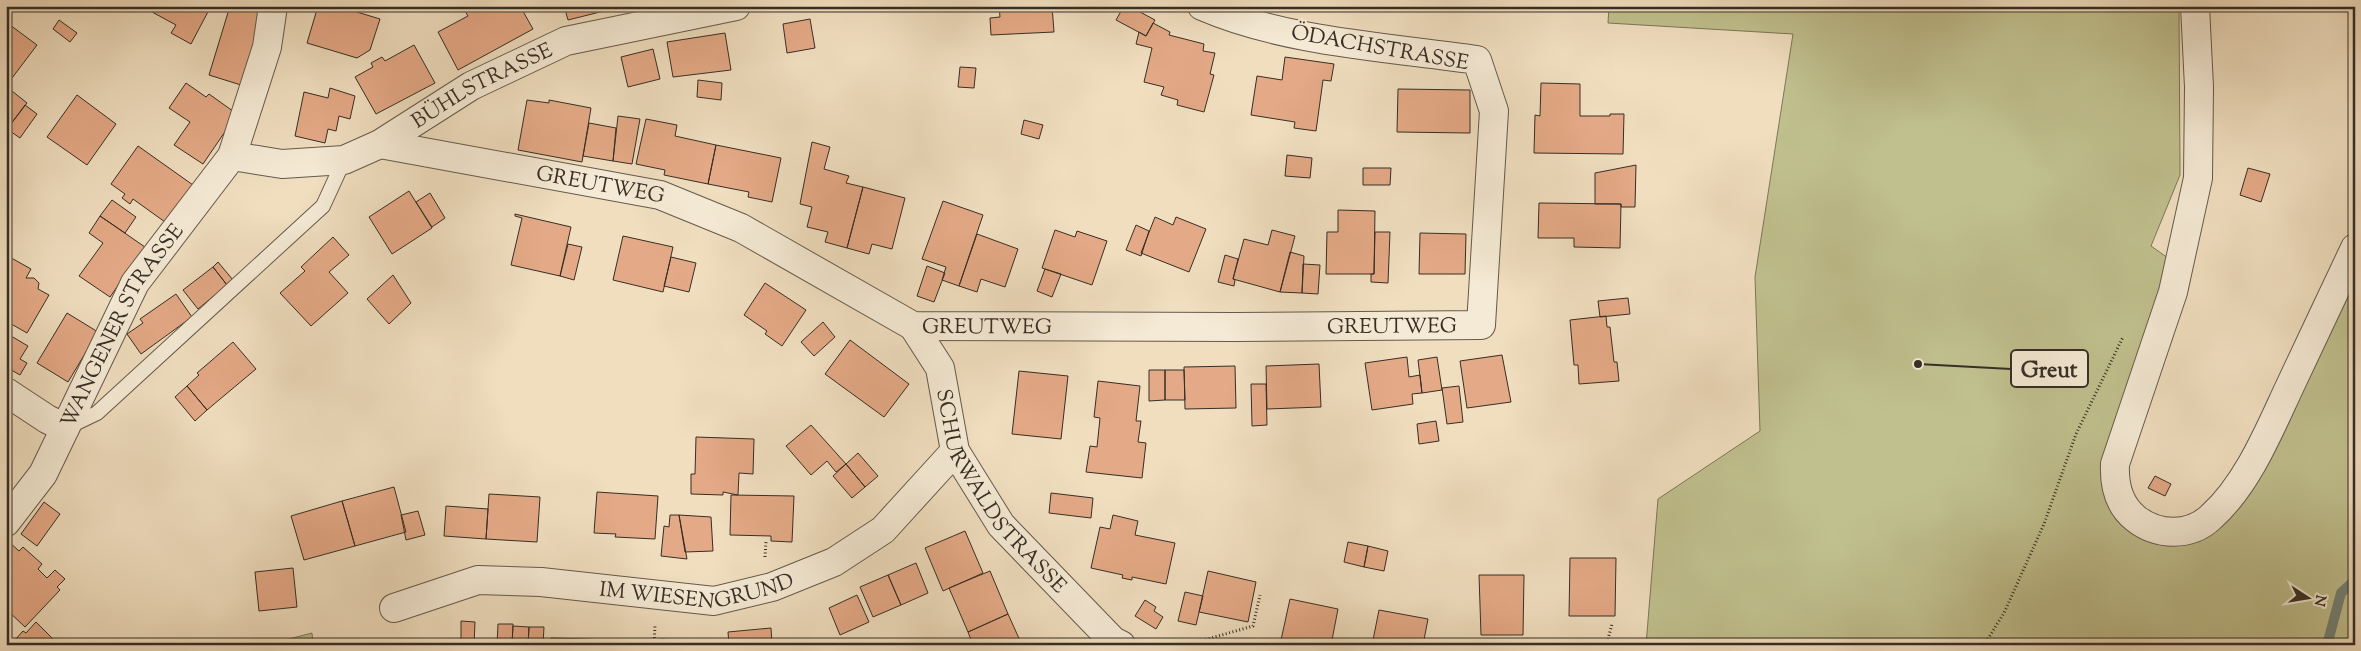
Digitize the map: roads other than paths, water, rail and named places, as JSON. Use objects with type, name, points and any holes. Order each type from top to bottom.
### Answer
[{"type":"street","name":"WANGENER STRASSE","points":[[65,428],[136,283],[232,156],[267,47],[273,6]]},
{"type":"street","name":"BÜHLSTRASSE","points":[[232,156],[282,164],[344,160],[380,144],[471,86],[566,41],[736,6]]},
{"type":"street","name":"ÖDACHSTRASSE","points":[[1202,6],[1226,17],[1303,36],[1477,60],[1494,111],[1481,325]]},
{"type":"street","points":[[2195,6],[2199,87],[2198,178],[2173,292],[2116,464],[2114,481],[2119,496],[2135,518],[2153,529],[2170,532],[2188,531],[2212,517],[2254,462],[2355,248]]},
{"type":"street","name":"GREUTWEG","points":[[380,144],[660,195],[742,228],[913,326],[1235,327],[1481,325]]},
{"type":"street","name":"SCHURWALDSTRASSE","points":[[913,326],[940,368],[955,451],[1001,525],[1116,643]]},
{"type":"street","points":[[6,392],[47,419],[65,428],[43,474],[6,522]]},
{"type":"street","name":"IM WIESENGRUND","points":[[394,608],[478,580],[541,582],[714,601],[772,587],[834,562],[883,530],[955,451]]},
{"type":"lane","name":"WANGENER STRASSE","points":[[65,428],[97,413],[323,206],[344,160]]},
{"type":"waterway","points":[[2327,645],[2341,593],[2355,580]]},
{"type":"place","name":"Greut","points":[[1918,364]]}]
